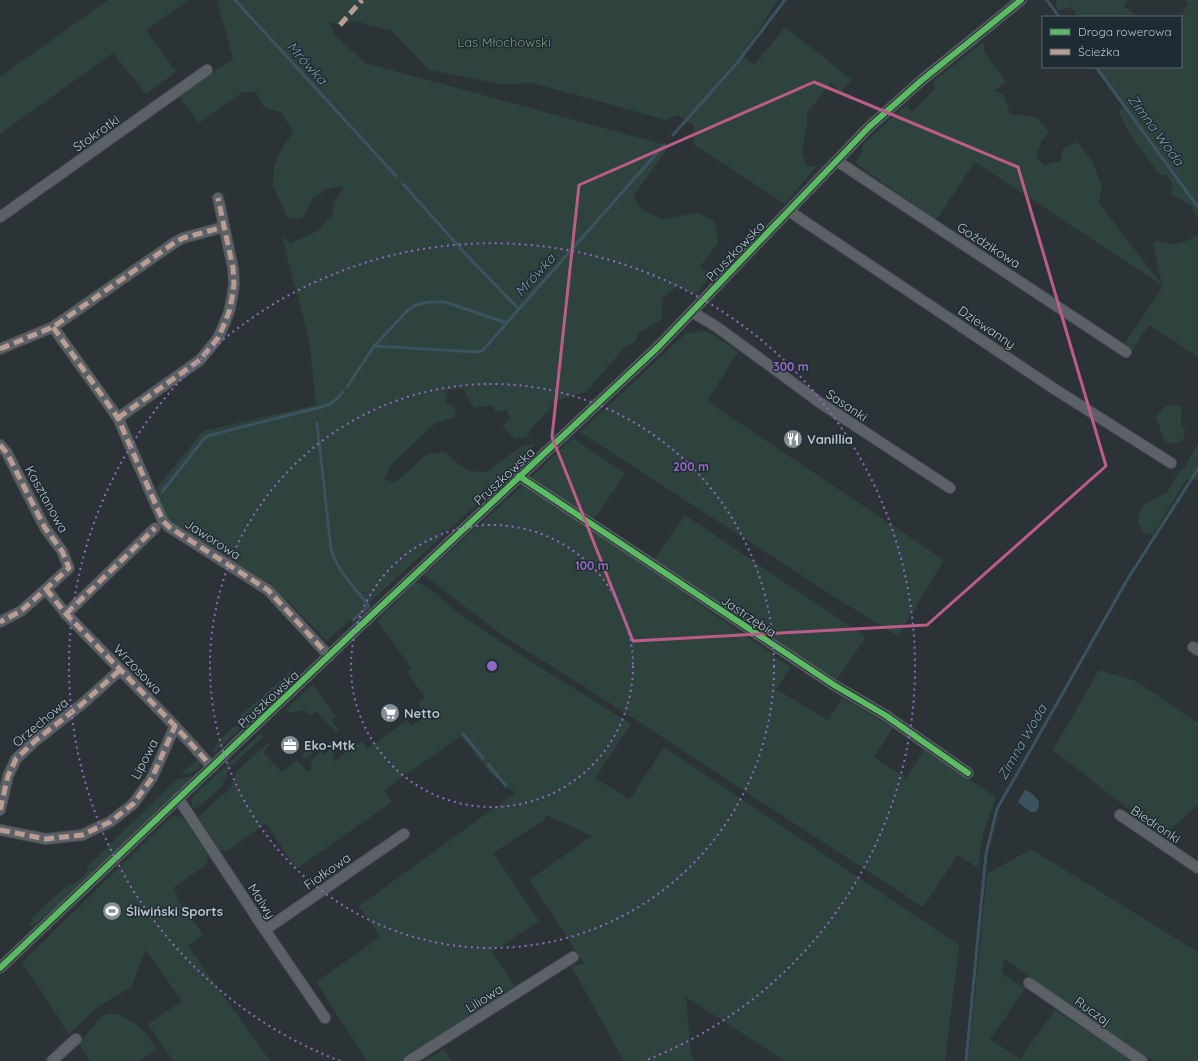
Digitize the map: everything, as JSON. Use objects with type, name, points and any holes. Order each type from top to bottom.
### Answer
[{"type":"street","name":"Pruszkowska","points":[[0,968],[178,798],[658,346],[870,127],[905,94],[1021,0]]},
{"type":"street","name":"Stokrotki","points":[[0,217],[207,70]]},
{"type":"street","name":"Goździkowa","points":[[837,161],[1126,352]]},
{"type":"street","points":[[118,418],[200,360],[218,338],[229,312],[234,284],[218,198]]},
{"type":"street","name":"Dziewanny","points":[[789,211],[1056,390],[1172,463]]},
{"type":"street","points":[[0,349],[54,327],[183,238],[224,227]]},
{"type":"street","name":"Sasanki","points":[[692,312],[717,327],[819,402],[950,488]]},
{"type":"street","name":"Jaworowa","points":[[54,327],[118,418],[163,521],[169,527],[268,590],[329,656]]},
{"type":"street","name":"Kasztanowa","points":[[0,445],[8,453],[45,528],[62,551],[69,568],[46,589]]},
{"type":"street","name":"Jastrzębia","points":[[519,476],[815,673],[885,715],[968,773]]},
{"type":"street","points":[[66,614],[155,528]]},
{"type":"street","points":[[0,622],[21,611],[46,589]]},
{"type":"street","name":"Wrzosowa","points":[[46,589],[66,614],[175,726],[212,767]]},
{"type":"street","name":"Orzechowa","points":[[0,810],[8,776],[16,759],[35,741],[82,704],[120,670]]},
{"type":"street","name":"Lipowa","points":[[0,830],[46,839],[82,835],[110,822],[133,804],[152,778],[175,726]]},
{"type":"street","name":"Malwy","points":[[178,798],[325,1018]]},
{"type":"street","name":"Biedronki","points":[[1120,815],[1198,868]]},
{"type":"street","name":"Fiołkowa","points":[[265,930],[404,834]]},
{"type":"street","name":"Liliowa","points":[[409,1061],[573,957]]},
{"type":"street","name":"Ruczaj","points":[[1029,983],[1142,1061]]},
{"type":"street","points":[[52,1061],[76,1039]]},
{"type":"highlighted area","points":[[814,82],[1018,167],[1106,466],[927,625],[633,641],[552,437],[579,185]]},
{"type":"green space","points":[[108,0],[189,0],[146,30],[176,72],[146,94],[113,53],[0,134],[0,77]]},
{"type":"green space","name":"Las Młochowski","points":[[217,0],[778,0],[742,55],[754,65],[785,27],[852,80],[840,92],[831,82],[807,113],[807,126],[802,152],[806,165],[816,167],[785,204],[693,144],[694,125],[677,115],[666,120],[533,83],[500,84],[429,70],[392,31],[354,21],[340,25],[329,22],[335,35],[365,63],[669,146],[633,197],[642,210],[662,219],[697,213],[714,221],[719,242],[700,266],[710,277],[696,294],[677,287],[662,298],[662,319],[639,333],[636,341],[623,349],[586,392],[558,400],[532,428],[526,438],[515,439],[502,425],[510,419],[507,409],[496,412],[492,405],[474,408],[463,389],[448,390],[445,401],[456,410],[455,417],[434,424],[390,466],[384,479],[395,483],[427,454],[445,452],[458,464],[469,471],[486,472],[522,446],[535,444],[516,469],[327,641],[269,583],[178,526],[166,515],[156,489],[203,431],[316,405],[309,339],[282,237],[291,243],[317,231],[333,214],[334,203],[344,186],[328,188],[312,199],[302,219],[288,218],[273,187],[274,167],[281,150],[293,132],[281,112],[265,108],[255,92],[243,92],[199,123],[178,95],[233,59]]},
{"type":"green space","points":[[1056,0],[1128,0],[1124,6],[1136,16],[1077,16],[1071,7],[1057,11]]},
{"type":"green space","points":[[1185,0],[1198,0],[1198,218],[1191,205],[1171,194],[1173,187],[1168,176],[1159,174],[1131,136],[1119,113],[1123,105],[1116,98],[1096,68],[1182,68],[1182,16],[1181,16],[1189,3]]},
{"type":"green space","points":[[984,42],[984,52],[1006,81],[994,91],[1003,94],[1010,114],[1037,117],[1050,133],[1042,140],[1036,157],[1044,165],[1061,161],[1063,149],[1077,142],[1091,159],[1102,186],[1099,203],[1162,285],[1153,243],[1157,240],[1179,244],[1198,235],[1198,357],[1149,325],[1132,350],[1124,345],[1163,286],[975,162],[936,220],[855,163],[862,152],[863,144],[906,105],[912,113],[935,88],[933,81]]},
{"type":"green space","points":[[700,331],[708,332],[738,352],[707,401],[944,560],[898,636],[836,598],[580,432],[685,334]]},
{"type":"green space","points":[[1178,405],[1181,407],[1181,422],[1185,436],[1179,442],[1173,444],[1167,443],[1164,440],[1156,416],[1166,406]]},
{"type":"green space","points":[[573,438],[625,474],[594,519],[531,477]]},
{"type":"green space","points":[[1198,443],[1198,480],[1187,479],[1153,534],[1143,533],[1138,521],[1141,509],[1148,502],[1167,493],[1178,473],[1185,467]]},
{"type":"green space","points":[[524,484],[791,667],[776,689],[828,720],[842,698],[893,728],[874,757],[906,778],[924,750],[996,797],[983,834],[978,868],[958,855],[923,907],[616,707],[502,635],[424,575]]},
{"type":"green space","points":[[685,515],[866,637],[837,679],[800,658],[654,560]]},
{"type":"green space","points":[[417,581],[438,595],[458,613],[533,663],[631,724],[595,778],[630,799],[664,747],[959,945],[945,1061],[785,1061],[686,997],[691,1055],[695,1061],[624,1061],[571,966],[584,964],[529,880],[592,836],[547,815],[544,820],[493,853],[539,921],[492,952],[515,986],[402,1061],[367,1061],[316,982],[380,937],[359,906],[515,793],[490,773],[461,736],[384,790],[392,802],[296,869],[266,823],[227,851],[220,850],[199,816],[227,791],[231,786],[237,771],[268,743],[270,745],[263,752],[282,772],[297,760],[308,772],[312,767],[310,764],[311,761],[321,751],[324,755],[330,749],[334,755],[333,762],[362,741],[367,749],[407,720],[411,726],[426,716],[418,704],[425,698],[407,672],[411,668],[377,621]]},
{"type":"green space","points":[[1099,670],[1136,681],[1198,723],[1198,805],[1163,836],[1053,750]]},
{"type":"green space","points":[[291,671],[294,675],[246,723],[240,716]]},
{"type":"green space","points":[[313,684],[336,717],[331,720],[339,731],[337,733],[316,711],[311,715],[303,710],[290,713],[286,709]]},
{"type":"green space","points":[[236,725],[240,729],[213,754],[218,742]]},
{"type":"green space","points":[[260,734],[263,737],[230,767],[222,786],[199,807],[193,809],[192,797]]},
{"type":"green space","points":[[314,743],[318,748],[307,758],[304,758],[301,755]]},
{"type":"green space","points":[[198,759],[201,766],[194,771],[181,775],[182,773]]},
{"type":"green space","points":[[196,775],[78,888],[32,927],[29,923],[33,921],[31,918],[70,883],[73,885],[89,870],[87,867],[176,780]]},
{"type":"green space","points":[[172,816],[183,817],[208,855],[206,865],[174,887],[179,901],[203,935],[188,946],[270,1061],[173,1061],[148,1024],[182,1001],[146,950],[131,987],[96,1008],[69,1034],[22,962]]},
{"type":"green space","points":[[1031,849],[1198,952],[1198,1061],[1153,1061],[1004,959],[1002,973],[1025,989],[990,1039],[1020,1059],[1055,1010],[1135,1061],[968,1061],[987,874]]},
{"type":"green space","points":[[108,1014],[119,1014],[137,1025],[147,1035],[156,1049],[139,1061],[90,1061],[78,1044],[102,1016]]},
{"type":"green space","points":[[444,1049],[451,1061],[425,1061]]},
{"type":"water","points":[[1025,790],[1030,792],[1039,801],[1039,807],[1036,812],[1031,812],[1018,802]]},
{"type":"waterway","name":"Mrówka","points":[[235,0],[396,176]]},
{"type":"waterway","name":"Mrówka","points":[[673,135],[737,63],[785,0]]},
{"type":"waterway","name":"Zimna Woda","points":[[1047,0],[1058,16]]},
{"type":"waterway","name":"Zimna Woda","points":[[1097,68],[1198,207]]},
{"type":"waterway","name":"Mrówka","points":[[403,184],[472,261],[519,309],[664,145]]},
{"type":"waterway","points":[[374,346],[408,310],[416,305],[428,302],[445,302],[507,323]]},
{"type":"waterway","points":[[347,387],[374,346],[478,352],[483,350],[519,309]]},
{"type":"waterway","points":[[162,492],[207,436],[325,406],[330,404],[343,392]]},
{"type":"waterway","points":[[317,423],[331,549],[342,572],[369,606],[353,620]]},
{"type":"waterway","name":"Zimna Woda","points":[[966,1061],[986,854],[997,809],[1127,580],[1198,469]]},
{"type":"waterway","points":[[463,734],[483,758]]},
{"type":"waterway","points":[[488,764],[506,786]]},
{"type":"marked path","points":[[340,25],[362,0]]},
{"type":"marked path","points":[[118,418],[200,360],[218,338],[229,312],[234,284],[233,268],[218,198]]},
{"type":"marked path","points":[[0,349],[53,327],[183,238],[224,227]]},
{"type":"marked path","points":[[53,327],[118,418],[163,521],[169,527],[268,590],[329,656]]},
{"type":"marked path","points":[[0,445],[7,453],[45,528],[62,551],[69,568],[21,611],[0,622]]},
{"type":"marked path","points":[[66,614],[155,528]]},
{"type":"marked path","points":[[46,589],[66,614],[175,726],[212,767]]},
{"type":"marked path","points":[[0,810],[8,776],[16,759],[35,741],[82,704],[120,670]]},
{"type":"marked path","points":[[0,830],[46,839],[82,835],[110,822],[133,804],[152,778],[175,726]]},
{"type":"cycle path","points":[[0,968],[359,627],[658,347],[869,127],[922,80],[1021,0]]},
{"type":"cycle path","points":[[519,476],[834,685],[885,715],[968,773]]},
{"type":"place","name":"Vanillia","points":[[793,439]]},
{"type":"place","name":"Netto","points":[[390,713]]},
{"type":"place","name":"Eko-Mtk","points":[[290,745]]},
{"type":"place","name":"Śliwiński Sports","points":[[112,911]]}]
